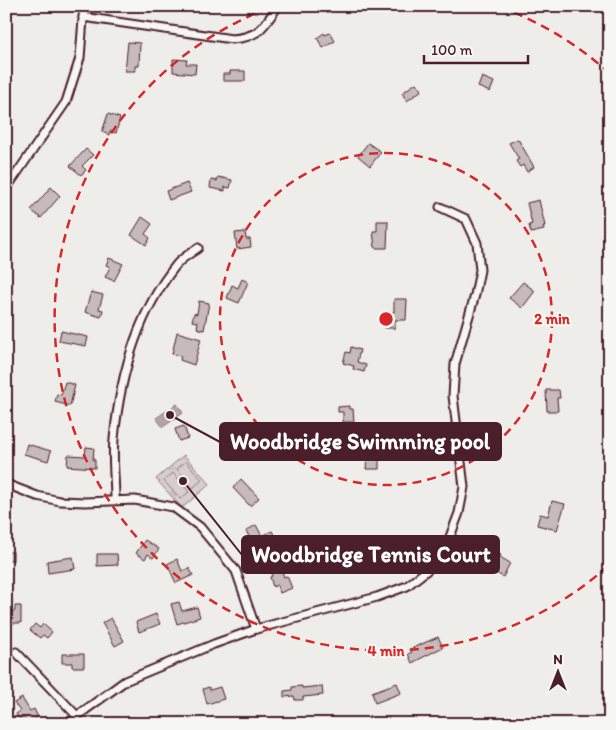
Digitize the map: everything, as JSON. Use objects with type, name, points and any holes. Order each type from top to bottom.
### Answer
[{"type":"street","points":[[6,190],[66,102],[80,58],[84,6]]},
{"type":"street","points":[[83,17],[232,39],[245,38],[260,32],[278,6]]},
{"type":"street","points":[[70,724],[124,681],[214,644],[256,629],[377,597],[407,586],[430,567],[448,542],[460,513],[464,487],[453,396],[455,364],[475,295],[480,270],[477,243],[466,219],[440,207]]},
{"type":"street","points":[[115,500],[114,441],[120,395],[134,342],[149,309],[178,262],[198,248]]},
{"type":"street","points":[[6,484],[37,496],[60,500],[85,502],[134,500],[173,507],[200,527],[236,572],[256,629]]},
{"type":"street","points":[[16,652],[78,716]]},
{"type":"green space","points":[[184,455],[210,484],[182,508],[156,479]]},
{"type":"green space","points":[[186,461],[202,480],[193,488],[177,469]]},
{"type":"green space","points":[[173,473],[189,492],[180,499],[164,481]]},
{"type":"shaded area","points":[[177,404],[183,413],[163,427],[156,418]]},
{"type":"building","points":[[324,33],[325,35],[330,33],[335,41],[323,48],[317,38]]},
{"type":"building","points":[[128,42],[140,43],[139,66],[135,66],[135,71],[125,71]]},
{"type":"building","points":[[173,59],[187,60],[186,64],[196,64],[195,74],[173,72]]},
{"type":"building","points":[[230,71],[245,71],[245,81],[223,81],[223,74],[230,74]]},
{"type":"building","points":[[482,77],[494,82],[490,92],[478,87]]},
{"type":"building","points":[[416,83],[422,90],[407,101],[402,93]]},
{"type":"building","points":[[108,114],[120,118],[116,133],[110,131],[109,135],[102,132]]},
{"type":"building","points":[[518,139],[534,167],[527,172],[523,165],[520,167],[516,161],[519,159],[509,143]]},
{"type":"building","points":[[368,143],[381,152],[370,166],[358,156]]},
{"type":"building","points":[[86,149],[93,155],[82,166],[86,170],[81,175],[70,166]]},
{"type":"building","points":[[218,177],[232,180],[230,188],[225,187],[225,191],[210,188],[211,180],[217,181]]},
{"type":"building","points":[[187,183],[191,192],[169,200],[166,191]]},
{"type":"building","points":[[51,187],[60,196],[41,218],[31,210]]},
{"type":"building","points":[[539,200],[545,226],[543,226],[544,230],[531,233],[529,225],[532,224],[527,203]]},
{"type":"building","points":[[142,217],[152,224],[145,234],[150,238],[146,245],[131,235]]},
{"type":"building","points":[[377,221],[388,221],[387,248],[375,248],[373,231],[377,231]]},
{"type":"building","points":[[245,232],[246,239],[250,239],[251,247],[237,249],[235,233]]},
{"type":"building","points":[[109,258],[123,264],[114,281],[105,277],[110,267],[106,265]]},
{"type":"building","points":[[242,279],[248,282],[239,303],[227,298],[232,285],[238,288]]},
{"type":"building","points":[[523,282],[535,291],[522,308],[509,298]]},
{"type":"building","points":[[91,292],[103,295],[99,309],[103,310],[101,317],[85,312]]},
{"type":"building","points":[[394,299],[407,299],[406,320],[395,320],[395,328],[384,328],[384,312],[394,312]]},
{"type":"building","points":[[199,301],[209,303],[204,330],[197,328],[198,322],[192,321],[194,313],[197,314]]},
{"type":"building","points":[[61,331],[88,337],[86,346],[59,341]]},
{"type":"building","points":[[177,332],[201,339],[194,365],[180,360],[181,356],[172,354]]},
{"type":"building","points":[[351,347],[360,350],[357,362],[366,365],[364,372],[353,369],[354,366],[343,363],[346,352],[350,353]]},
{"type":"building","points":[[65,382],[75,385],[70,406],[55,402],[57,394],[61,395]]},
{"type":"building","points":[[546,390],[559,390],[560,398],[557,398],[558,411],[547,411]]},
{"type":"building","points":[[349,406],[349,409],[353,409],[354,422],[343,422],[343,412],[338,412],[338,407]]},
{"type":"building","points":[[184,426],[188,438],[179,441],[175,429]]},
{"type":"building","points":[[27,444],[51,451],[48,461],[24,454]]},
{"type":"building","points":[[86,447],[94,448],[93,460],[95,460],[95,468],[67,466],[68,455],[85,456]]},
{"type":"building","points":[[367,455],[379,456],[379,469],[366,469]]},
{"type":"building","points":[[241,479],[259,498],[250,506],[233,488]]},
{"type":"building","points":[[552,501],[565,504],[557,530],[537,525],[540,514],[548,516]]},
{"type":"building","points":[[256,525],[262,536],[272,531],[276,538],[256,549],[246,531]]},
{"type":"building","points":[[145,540],[159,549],[153,558],[148,554],[145,559],[136,553]]},
{"type":"building","points":[[6,552],[13,552],[13,560],[6,560]]},
{"type":"building","points":[[495,552],[510,563],[503,577],[493,571],[497,562],[491,559]]},
{"type":"building","points":[[97,554],[117,554],[118,565],[97,566]]},
{"type":"building","points":[[73,557],[75,569],[48,573],[47,561]]},
{"type":"building","points":[[177,559],[182,571],[189,568],[193,575],[176,583],[167,564]]},
{"type":"building","points":[[280,566],[284,577],[287,576],[292,588],[280,593],[277,585],[273,587],[270,570]]},
{"type":"building","points":[[179,602],[182,611],[197,607],[200,617],[177,624],[171,604]]},
{"type":"building","points":[[15,606],[21,606],[21,623],[6,623],[6,611],[15,611]]},
{"type":"building","points":[[156,614],[160,624],[139,632],[136,622]]},
{"type":"building","points":[[111,618],[124,641],[115,646],[102,623]]},
{"type":"building","points":[[35,624],[40,628],[43,624],[52,632],[47,638],[43,635],[40,638],[30,630]]},
{"type":"building","points":[[438,637],[443,647],[412,663],[408,654],[412,652],[410,649]]},
{"type":"building","points":[[62,654],[84,654],[84,667],[72,667],[72,663],[62,663]]},
{"type":"building","points":[[397,683],[401,693],[375,703],[372,692]]},
{"type":"building","points":[[302,686],[302,688],[322,686],[323,695],[303,697],[303,700],[295,700],[294,696],[284,697],[284,691],[292,690],[292,687]]},
{"type":"building","points":[[209,687],[210,690],[220,687],[224,699],[207,704],[203,689]]},
{"type":"building","points":[[22,698],[30,711],[34,709],[38,717],[27,724],[24,718],[20,720],[16,714],[20,711],[14,703]]},
{"type":"place","name":"Woodbridge Swimming pool","points":[[170,415]]},
{"type":"place","name":"Woodbridge Tennis Court","points":[[183,481]]}]
